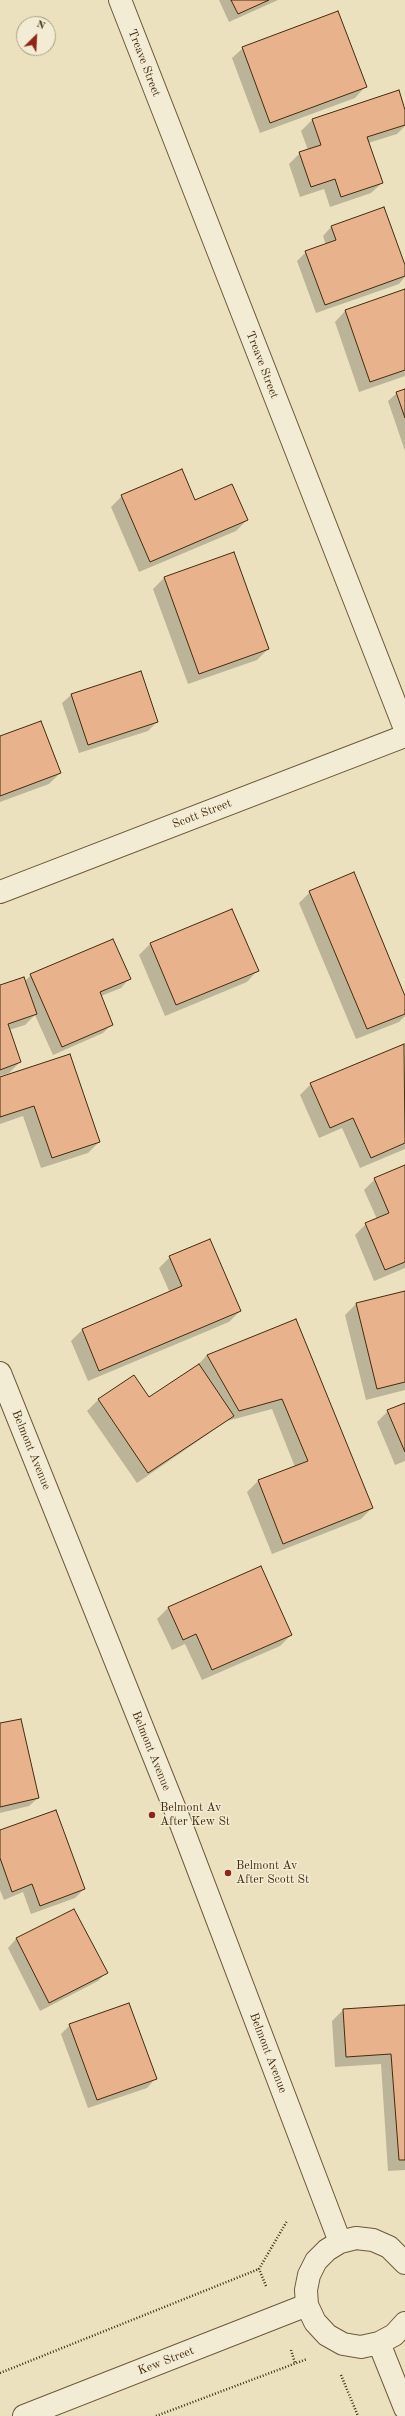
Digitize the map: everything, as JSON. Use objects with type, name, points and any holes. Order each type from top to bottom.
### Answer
[{"type":"street","name":"Treave Street","points":[[120,0],[405,729]]},
{"type":"street","name":"Scott Street","points":[[0,892],[405,736]]},
{"type":"street","name":"Belmont Avenue","points":[[0,1373],[178,1819],[340,2242]]},
{"type":"street","points":[[405,2263],[389,2247],[373,2240],[356,2238],[340,2242],[326,2250],[316,2261],[308,2275],[306,2290],[307,2306],[315,2322],[327,2335],[338,2341],[361,2347],[379,2343],[394,2335],[405,2323]]},
{"type":"street","name":"Kew Street","points":[[24,2416],[307,2306]]},
{"type":"street","points":[[379,2343],[405,2408]]},
{"type":"path","points":[[0,2373],[259,2269],[287,2221]]},
{"type":"path","points":[[259,2269],[266,2286]]},
{"type":"path","points":[[291,2350],[295,2363]]},
{"type":"path","points":[[156,2416],[295,2363],[310,2359]]},
{"type":"path","points":[[340,2373],[358,2416]]},
{"type":"building","points":[[231,0],[269,0],[238,14]]},
{"type":"building","points":[[338,11],[367,87],[270,123],[242,47]]},
{"type":"building","points":[[399,90],[405,110],[405,125],[367,137],[383,183],[341,197],[335,179],[311,187],[299,152],[321,145],[312,119]]},
{"type":"building","points":[[384,207],[405,265],[405,276],[325,305],[305,251],[336,240],[331,226]]},
{"type":"building","points":[[405,289],[405,370],[370,382],[345,310]]},
{"type":"building","points":[[405,389],[405,418],[396,392]]},
{"type":"building","points":[[182,469],[195,500],[232,484],[248,520],[150,562],[121,495]]},
{"type":"building","points":[[234,552],[269,649],[199,674],[164,577]]},
{"type":"building","points":[[141,671],[158,722],[88,745],[71,694]]},
{"type":"building","points":[[41,721],[61,773],[0,796],[0,736]]},
{"type":"building","points":[[354,872],[405,996],[405,1014],[367,1029],[309,891]]},
{"type":"building","points":[[232,909],[259,971],[176,1005],[150,943]]},
{"type":"building","points":[[113,939],[131,979],[100,992],[113,1025],[62,1047],[30,974]]},
{"type":"building","points":[[24,977],[37,1014],[8,1024],[21,1062],[0,1070],[0,985]]},
{"type":"building","points":[[404,1044],[405,1143],[371,1158],[353,1118],[330,1128],[310,1083]]},
{"type":"building","points":[[70,1054],[100,1142],[52,1158],[34,1106],[0,1117],[0,1077]]},
{"type":"building","points":[[405,1165],[405,1262],[385,1270],[365,1223],[389,1213],[374,1178]]},
{"type":"building","points":[[210,1239],[241,1311],[99,1371],[82,1329],[182,1286],[169,1256]]},
{"type":"building","points":[[405,1291],[405,1382],[377,1389],[356,1303]]},
{"type":"building","points":[[296,1319],[373,1508],[283,1544],[258,1480],[308,1461],[282,1399],[239,1411],[207,1355]]},
{"type":"building","points":[[199,1364],[234,1416],[148,1473],[98,1399],[134,1375],[149,1397]]},
{"type":"building","points":[[405,1403],[405,1452],[387,1410]]},
{"type":"building","points":[[261,1566],[292,1635],[212,1670],[196,1634],[183,1640],[168,1607]]},
{"type":"building","points":[[21,1719],[39,1798],[0,1807],[0,1723]]},
{"type":"building","points":[[56,1810],[85,1889],[40,1906],[32,1884],[12,1892],[0,1858],[0,1830]]},
{"type":"building","points":[[74,1909],[108,1973],[49,2003],[16,1938]]},
{"type":"building","points":[[129,2003],[157,2079],[97,2100],[69,2024]]},
{"type":"building","points":[[405,2005],[405,2160],[399,2160],[391,2054],[346,2057],[343,2009]]},
{"type":"place","name":"Belmont Av After Kew St","points":[[152,1815]]},
{"type":"place","name":"Belmont Av After Scott St","points":[[228,1873]]}]
